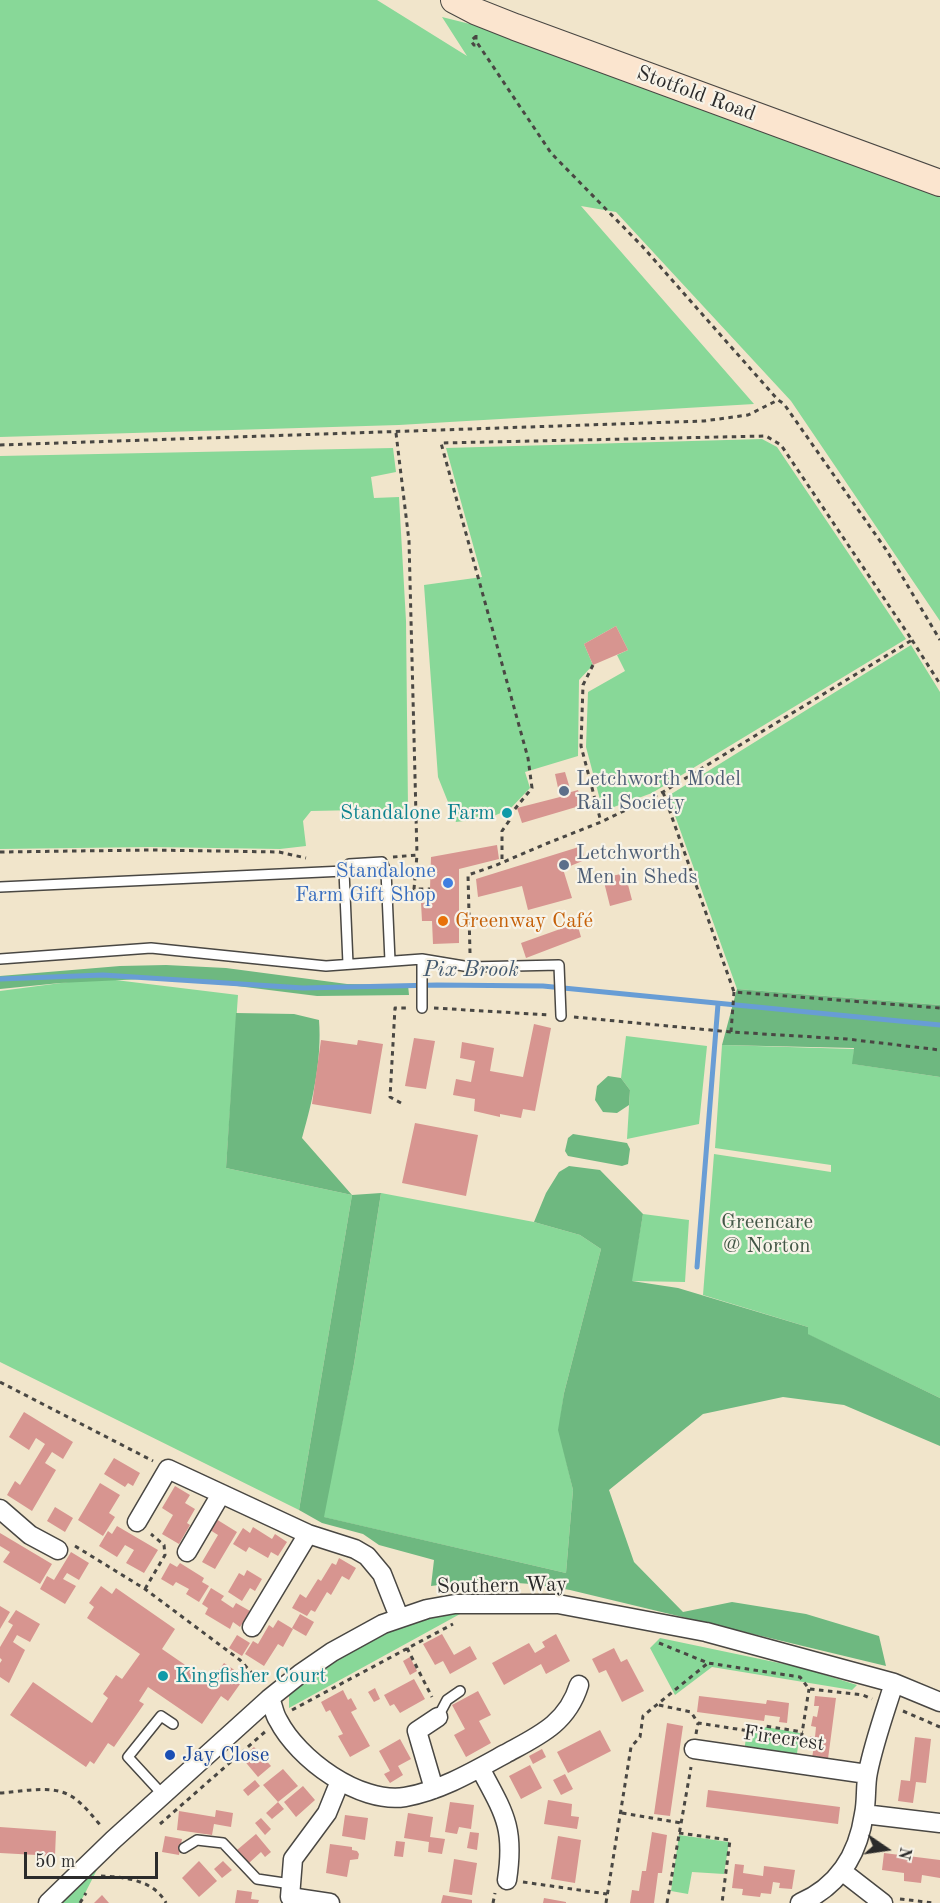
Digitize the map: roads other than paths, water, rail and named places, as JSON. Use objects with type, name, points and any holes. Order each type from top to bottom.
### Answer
[{"type":"street","name":"Stotfold Road","points":[[454,0],[477,24],[940,183]]},
{"type":"street","points":[[137,1522],[168,1469],[308,1534],[354,1549],[367,1556],[382,1574],[399,1617]]},
{"type":"street","points":[[187,1552],[221,1494]]},
{"type":"street","points":[[0,1509],[30,1535],[58,1550]]},
{"type":"street","points":[[252,1627],[308,1534]]},
{"type":"street","name":"Southern Way","points":[[48,1903],[113,1840],[270,1698],[332,1652],[383,1624],[427,1609],[455,1604],[558,1604],[706,1632],[894,1683],[940,1702]]},
{"type":"street","points":[[800,1903],[808,1900],[843,1872],[854,1850],[864,1814],[867,1774],[894,1683]]},
{"type":"street","points":[[270,1698],[278,1720],[298,1746],[318,1765],[340,1781],[360,1791],[403,1797],[434,1789],[480,1768],[556,1723],[571,1706],[579,1685]]},
{"type":"street","points":[[434,1789],[417,1731],[439,1715]]},
{"type":"street","name":"Firecrest","points":[[694,1749],[867,1774]]},
{"type":"street","points":[[480,1768],[502,1809],[510,1832],[507,1880]]},
{"type":"street","points":[[330,1903],[290,1890],[294,1859],[327,1813],[340,1781]]},
{"type":"street","points":[[864,1814],[940,1823]]},
{"type":"street","points":[[843,1872],[882,1902]]},
{"type":"lane","points":[[348,964],[344,871],[349,864],[382,862],[386,871],[390,961]]},
{"type":"lane","points":[[0,887],[344,871]]},
{"type":"lane","points":[[0,959],[151,948],[326,966],[422,958],[470,967],[559,965],[561,1016]]},
{"type":"lane","points":[[422,958],[422,1008]]},
{"type":"lane","points":[[439,1715],[447,1700],[460,1691]]},
{"type":"lane","points":[[163,1795],[128,1757],[161,1716],[173,1724]]},
{"type":"lane","points":[[184,1848],[197,1840],[223,1843],[257,1879],[290,1890]]},
{"type":"waterway","name":"Pix Brook","points":[[0,979],[103,975],[303,988],[437,985],[543,986],[940,1025]]},
{"type":"waterway","points":[[697,1267],[718,1004]]},
{"type":"place","name":"Letchworth Model Rail Society","points":[[564,791]]},
{"type":"place","name":"Standalone Farm","points":[[507,813]]},
{"type":"place","name":"Letchworth Men in Sheds","points":[[564,865]]},
{"type":"place","name":"Standalone Farm Gift Shop","points":[[448,883]]},
{"type":"place","name":"Greenway Café","points":[[443,921]]},
{"type":"place","name":"Kingfisher Court","points":[[163,1676]]},
{"type":"place","name":"Jay Close","points":[[170,1755]]},
{"type":"park label","name":"Greencare @ Norton","points":[[767,1234]]}]
